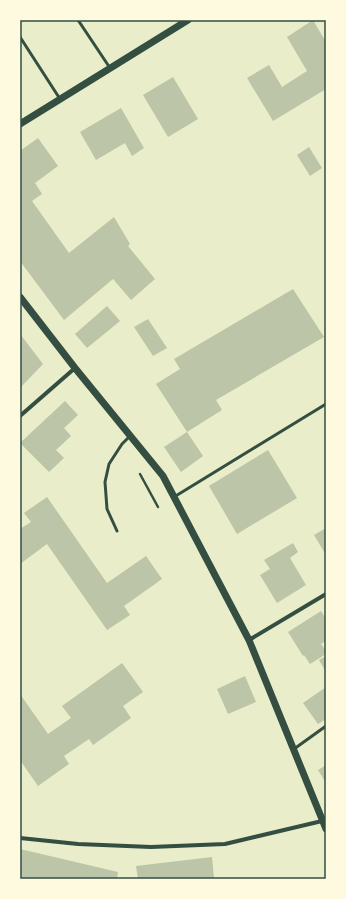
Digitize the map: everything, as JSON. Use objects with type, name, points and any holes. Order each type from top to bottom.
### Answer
[{"type":"street","points":[[20,124],[188,20]]},
{"type":"street","points":[[20,297],[162,476],[249,640],[326,829]]},
{"type":"street","points":[[20,416],[75,368]]},
{"type":"street","points":[[249,640],[326,594]]},
{"type":"street","points":[[20,838],[78,844],[151,847],[225,844],[322,821]]},
{"type":"lane","points":[[78,20],[110,68]]},
{"type":"lane","points":[[20,37],[60,99]]},
{"type":"lane","points":[[174,497],[326,404]]},
{"type":"lane","points":[[117,531],[107,509],[105,482],[109,464],[122,444],[130,436]]},
{"type":"lane","points":[[294,749],[326,726]]},
{"type":"building","points":[[313,20],[326,42],[326,89],[273,121],[247,78],[269,65],[282,87],[307,71],[287,37]]},
{"type":"building","points":[[173,77],[198,119],[168,137],[143,95]]},
{"type":"building","points":[[121,108],[144,148],[132,156],[125,143],[96,160],[80,132]]},
{"type":"building","points":[[38,138],[58,166],[35,183],[42,194],[32,201],[69,253],[114,217],[130,244],[128,246],[155,279],[131,300],[113,279],[64,320],[20,261],[20,151]]},
{"type":"building","points":[[309,147],[322,168],[310,176],[297,155]]},
{"type":"building","points":[[293,289],[324,337],[216,400],[222,410],[187,432],[156,384],[180,369],[174,359]]},
{"type":"building","points":[[107,306],[120,321],[87,348],[75,334]]},
{"type":"building","points":[[148,319],[167,348],[153,356],[134,327]]},
{"type":"building","points":[[20,334],[43,364],[20,388]]},
{"type":"building","points":[[65,401],[78,415],[64,428],[71,436],[56,450],[64,458],[49,472],[20,443]]},
{"type":"building","points":[[187,432],[203,456],[181,472],[164,447]]},
{"type":"building","points":[[268,450],[297,498],[237,534],[209,486]]},
{"type":"building","points":[[47,497],[107,583],[146,556],[162,579],[124,606],[130,615],[107,630],[47,544],[20,564],[20,529],[31,522],[24,513]]},
{"type":"building","points":[[326,528],[326,555],[314,535]]},
{"type":"building","points":[[293,543],[298,552],[290,558],[306,585],[277,603],[260,575],[270,569],[264,560]]},
{"type":"building","points":[[321,611],[326,619],[326,641],[321,644],[326,651],[326,654],[310,664],[304,655],[303,656],[288,632]]},
{"type":"building","points":[[326,656],[326,672],[319,660]]},
{"type":"building","points":[[122,663],[143,692],[123,706],[131,718],[93,745],[89,739],[64,756],[69,764],[38,786],[20,760],[20,694],[48,734],[71,718],[62,706]]},
{"type":"building","points":[[245,676],[256,702],[228,714],[217,689]]},
{"type":"building","points":[[326,687],[326,719],[318,724],[303,703]]},
{"type":"building","points":[[326,765],[326,783],[318,770]]},
{"type":"building","points":[[20,849],[118,872],[117,879],[20,879]]},
{"type":"building","points":[[212,857],[214,878],[138,879],[136,866]]}]
